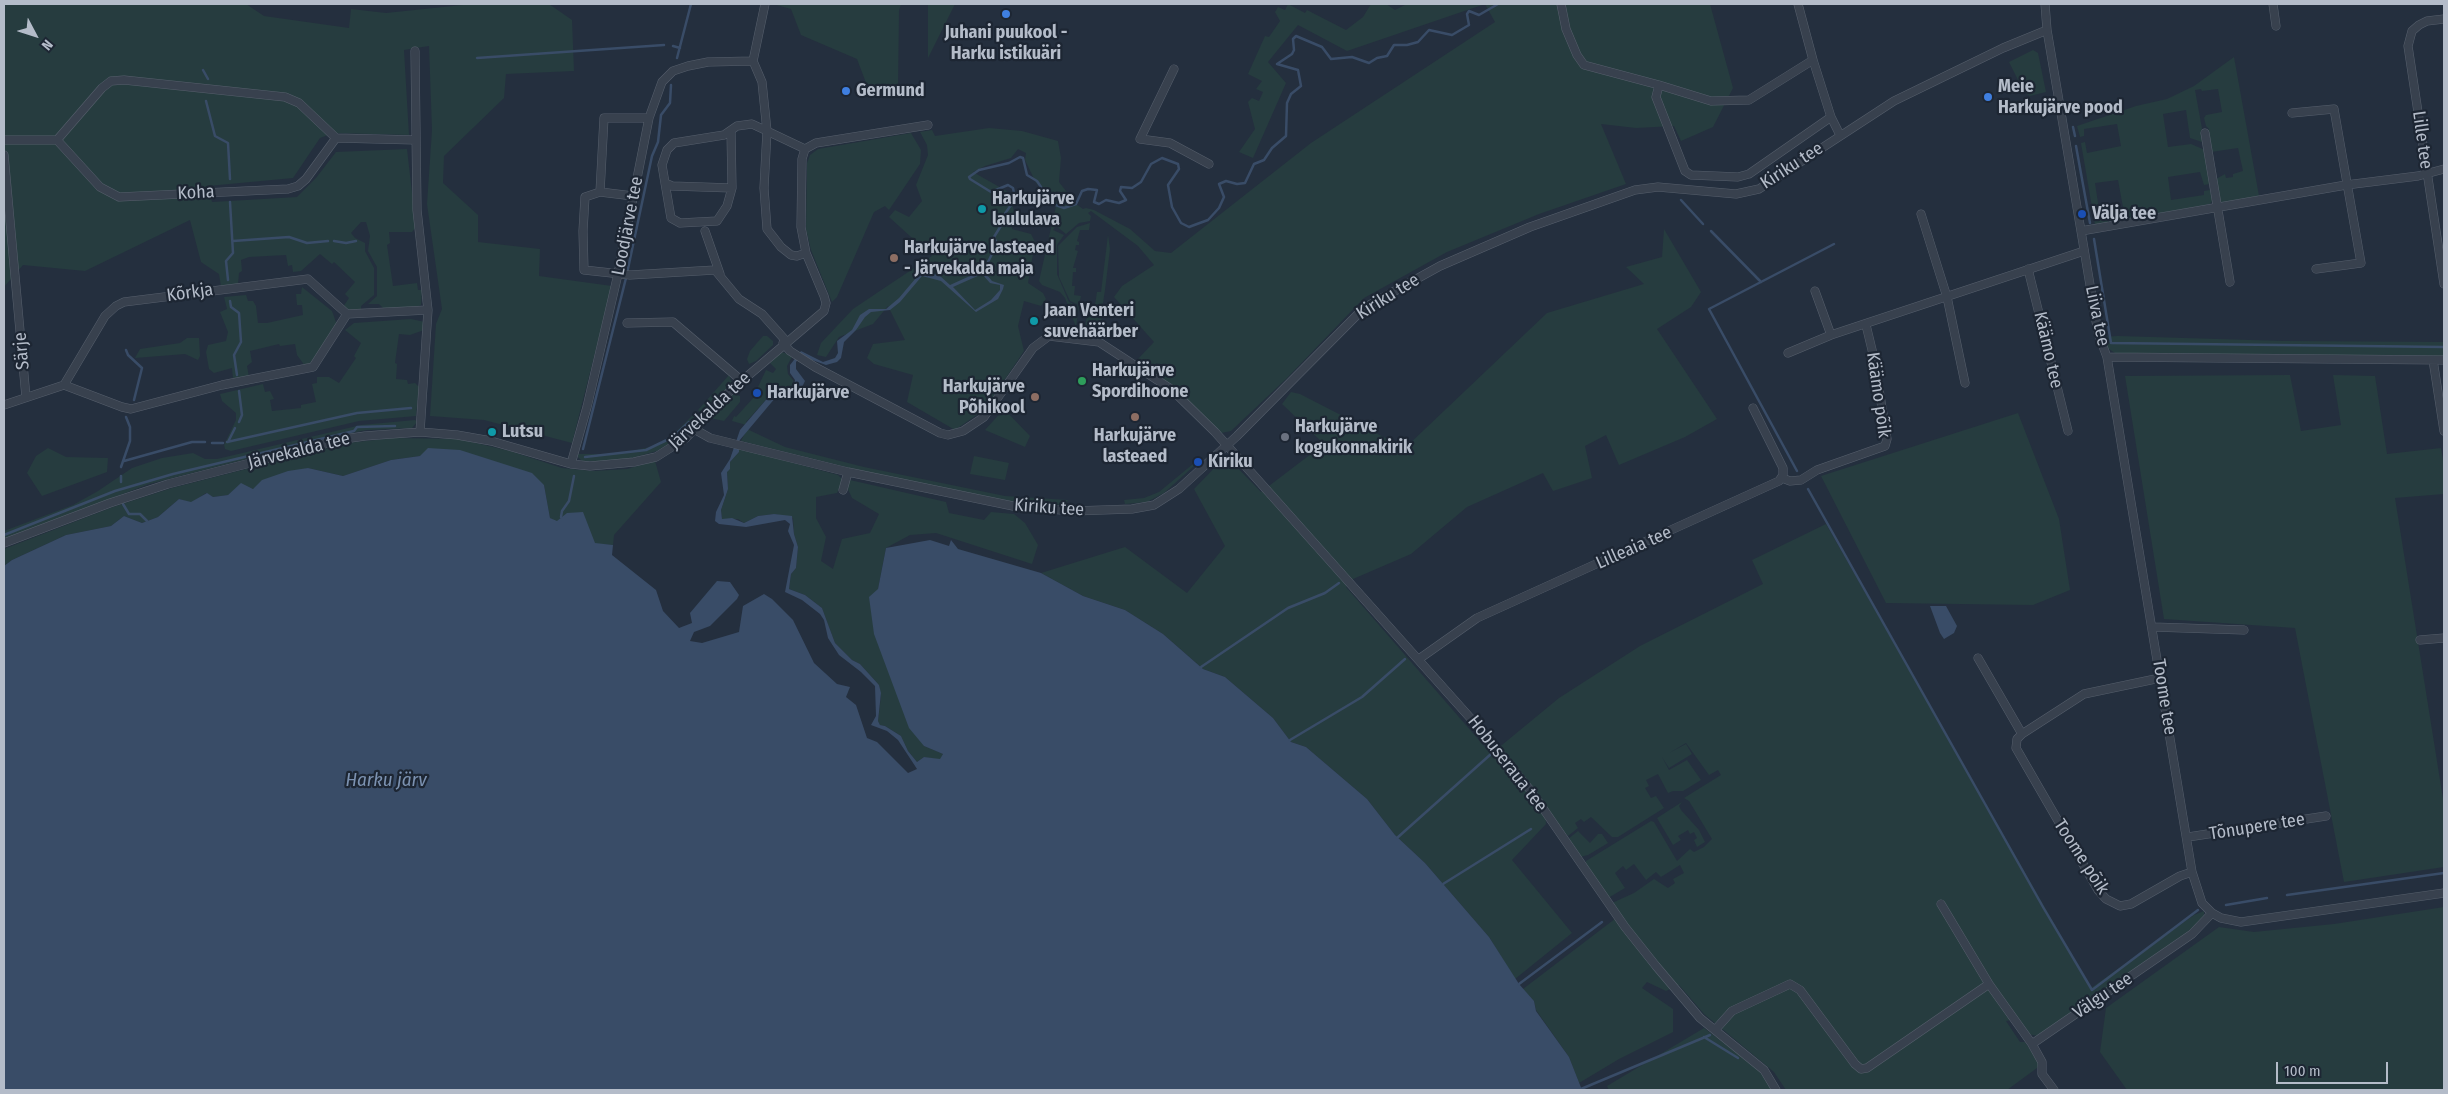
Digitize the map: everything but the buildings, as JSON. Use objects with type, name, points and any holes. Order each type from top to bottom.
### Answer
[{"type":"street","points":[[765,4],[753,61],[762,82],[767,131],[764,188],[767,228],[781,247],[791,255],[797,256],[806,252]]},
{"type":"street","points":[[1561,4],[1566,29],[1577,55],[1584,65],[1711,101],[1749,100],[1813,60]]},
{"type":"street","points":[[1798,4],[1831,117],[1840,134]]},
{"type":"street","name":"Liiva tee","points":[[2045,4],[2047,30],[2098,334],[2106,357],[2444,360]]},
{"type":"street","points":[[2273,4],[2276,26]]},
{"type":"street","name":"Lille tee","points":[[2444,20],[2427,21],[2418,25],[2412,31],[2409,39],[2444,282]]},
{"type":"street","name":"Kiriku tee","points":[[694,429],[710,438],[848,472],[1013,506],[1073,511],[1132,509],[1163,500],[1179,489],[1227,446],[1364,308],[1448,262],[1530,227],[1635,190],[1658,187],[1736,194],[1748,193],[1759,189],[1840,134],[1894,102],[1948,74],[2047,30]]},
{"type":"street","points":[[415,51],[417,210],[428,310],[420,432]]},
{"type":"street","name":"Loodjärve tee","points":[[571,464],[623,274],[634,196],[649,118],[662,82],[673,71],[708,62],[753,61]]},
{"type":"street","points":[[1174,69],[1140,139],[1170,144],[1210,164]]},
{"type":"street","points":[[4,140],[58,140],[102,88],[111,81],[124,80],[285,97],[298,103],[336,138],[416,140]]},
{"type":"street","points":[[1659,85],[1656,97],[1685,171],[1691,176],[1738,177],[1749,174],[1831,117]]},
{"type":"street","points":[[2292,113],[2334,109],[2361,263],[2316,268]]},
{"type":"street","points":[[600,192],[604,118],[649,118]]},
{"type":"street","points":[[731,131],[732,188],[727,206],[717,222],[680,224],[672,218],[662,165],[667,150],[674,143],[724,135],[737,126],[752,124],[805,149],[816,143],[928,124]]},
{"type":"street","points":[[2206,133],[2230,282]]},
{"type":"street","name":"Koha","points":[[58,140],[100,187],[118,197],[288,189],[298,186],[306,179],[336,138]]},
{"type":"street","name":"Järvekalda tee","points":[[4,543],[110,503],[168,484],[344,439],[420,432],[480,438],[571,464],[610,465],[656,457],[677,445],[785,342],[819,317],[826,303],[806,252],[801,228],[802,159],[805,149]]},
{"type":"street","name":"Särje","points":[[4,155],[26,397]]},
{"type":"street","points":[[2081,231],[2217,206],[2346,185],[2418,176],[2444,169]]},
{"type":"street","points":[[665,183],[672,186],[732,188]]},
{"type":"street","points":[[634,196],[600,192],[585,197],[582,231],[584,270],[623,274],[715,270],[739,299],[762,314],[785,342]]},
{"type":"street","points":[[1921,214],[1947,297],[1965,383]]},
{"type":"street","points":[[705,231],[720,274]]},
{"type":"street","points":[[1788,353],[1831,335],[1866,325],[2084,251]]},
{"type":"street","name":"Käämo tee","points":[[2028,269],[2068,431]]},
{"type":"street","name":"Kõrkja","points":[[64,385],[105,316],[116,306],[124,302],[308,279],[348,314]]},
{"type":"street","points":[[1815,291],[1831,335]]},
{"type":"street","points":[[4,405],[64,385],[131,409],[222,386],[313,367],[348,314],[428,310]]},
{"type":"street","points":[[626,323],[673,322],[742,381]]},
{"type":"street","name":"Käämo põik","points":[[1782,478],[1790,481],[1801,480],[1817,470],[1885,446],[1887,439],[1874,358],[1866,325]]},
{"type":"street","name":"Hobuseraua tee","points":[[785,342],[799,356],[924,424],[948,435],[963,431],[984,417],[1037,343],[1049,336],[1099,342],[1176,394],[1227,446],[1481,730],[1531,791],[1643,950],[1700,1018],[1764,1070],[1776,1090]]},
{"type":"street","name":"Toome tee","points":[[2106,357],[2153,627],[2188,837],[2192,872],[2202,903],[2212,913]]},
{"type":"street","points":[[2433,360],[2444,431]]},
{"type":"street","points":[[1753,408],[1783,468],[1782,478]]},
{"type":"street","points":[[843,490],[848,472]]},
{"type":"street","name":"Lilleaia tee","points":[[1419,659],[1477,618],[1760,490],[1782,478]]},
{"type":"street","points":[[2153,627],[2244,630]]},
{"type":"street","points":[[2420,640],[2444,638]]},
{"type":"street","points":[[1978,658],[2022,734],[2092,691],[2160,678]]},
{"type":"street","name":"Toome põik","points":[[2022,734],[2016,744],[2017,754],[2098,890],[2106,899],[2120,906],[2131,904],[2180,876],[2192,872]]},
{"type":"street","name":"Tõnupere tee","points":[[2188,837],[2326,816]]},
{"type":"street","points":[[2212,913],[2229,920],[2242,922],[2444,893]]},
{"type":"street","points":[[1941,904],[1989,984],[2032,1044],[2042,1062],[2042,1074],[2054,1090]]},
{"type":"street","name":"Välgu tee","points":[[2032,1044],[2192,934],[2212,913]]},
{"type":"street","points":[[1715,1030],[1732,1012],[1790,984],[1800,990],[1855,1064],[1862,1069],[1867,1068],[1989,984]]},
{"type":"green space","points":[[4,4],[246,4],[264,16],[349,28],[351,9],[386,13],[472,4],[549,4],[572,20],[574,71],[506,74],[504,98],[444,156],[443,183],[478,215],[478,242],[540,249],[539,276],[612,286],[572,443],[484,420],[430,416],[436,324],[442,309],[427,204],[432,130],[429,46],[404,50],[409,135],[333,133],[320,138],[293,178],[208,186],[212,202],[297,197],[316,178],[336,152],[407,149],[416,227],[412,232],[389,232],[390,243],[387,245],[393,286],[417,283],[418,290],[422,290],[421,305],[384,309],[379,304],[368,304],[377,296],[377,267],[368,251],[370,236],[366,222],[361,222],[351,233],[355,238],[365,243],[365,251],[374,268],[374,295],[361,306],[361,311],[350,311],[343,307],[349,298],[345,294],[355,282],[334,262],[332,264],[320,254],[301,271],[293,272],[292,265],[288,266],[286,255],[249,257],[241,260],[242,271],[239,273],[238,284],[221,286],[219,274],[201,262],[190,220],[85,271],[23,265],[4,287]]},
{"type":"green space","points":[[773,4],[901,4],[899,11],[898,88],[868,88],[857,59],[801,35],[791,9]]},
{"type":"green space","points":[[928,4],[955,4],[928,58]]},
{"type":"green space","points":[[1288,4],[1305,13],[1307,10],[1346,30],[1363,17],[1371,4],[1386,4],[1395,10],[1407,4],[1485,4],[1347,51],[1298,25],[1268,62],[1286,83],[1253,158],[1239,152],[1255,129],[1248,102],[1252,98],[1259,101],[1263,92],[1256,89],[1262,81],[1248,74],[1265,36],[1269,37],[1280,21],[1275,12],[1278,7],[1285,10]]},
{"type":"green space","points":[[1485,4],[1710,4],[1733,88],[1713,127],[1681,141],[1674,126],[1636,128],[1601,124],[1626,184],[1539,214],[1447,252],[1364,298],[1286,379],[1231,431],[1221,433],[1189,401],[1138,359],[1154,342],[1114,297],[1122,286],[1154,265],[1138,246],[1091,211],[1088,213],[1091,216],[1090,221],[1079,223],[1066,234],[1056,226],[1053,230],[1064,235],[1057,245],[1057,274],[1069,302],[1079,306],[1076,327],[1065,298],[1060,292],[1042,285],[1039,281],[1056,206],[1051,197],[1036,183],[1025,160],[1026,153],[1018,149],[1011,158],[973,172],[1010,193],[1014,212],[1012,229],[1031,234],[1035,242],[1028,283],[1043,293],[1046,299],[1041,306],[1024,301],[1018,326],[1024,351],[985,409],[955,430],[907,402],[913,375],[874,364],[867,358],[873,344],[905,340],[888,306],[873,324],[839,337],[826,357],[817,355],[821,343],[853,309],[932,256],[889,217],[895,210],[909,217],[922,201],[916,185],[928,155],[927,145],[920,132],[932,130],[935,136],[989,128],[1022,131],[1058,141],[1061,158],[1059,182],[1076,204],[1083,209],[1094,210],[1130,229],[1155,251],[1171,253],[1311,143],[1495,22]]},
{"type":"green space","points":[[2033,50],[2038,53],[2046,92],[2030,96],[2024,92],[2009,62]]},
{"type":"green space","points":[[2234,57],[2259,196],[2223,203],[2219,201],[2216,179],[2225,174],[2226,178],[2233,177],[2233,174],[2243,171],[2238,148],[2211,152],[2207,133],[2209,129],[2204,118],[2206,115],[2222,112],[2218,89],[2195,90],[2203,134],[2202,142],[2190,138],[2186,110],[2163,114],[2168,147],[2191,144],[2205,150],[2210,184],[2204,185],[2200,172],[2168,177],[2171,200],[2204,195],[2204,191],[2210,190],[2213,200],[2210,204],[2118,221],[2115,214],[2124,213],[2118,180],[2095,183],[2100,216],[2110,215],[2111,221],[2095,225],[2081,143],[2085,142],[2087,153],[2121,146],[2117,124],[2084,129],[2084,136],[2080,137],[2077,126],[2136,106],[2167,99],[2194,86]]},
{"type":"green space","points":[[911,133],[921,150],[920,164],[889,210],[885,206],[874,212],[837,297],[832,302],[811,250],[806,229],[807,163],[810,155],[818,149]]},
{"type":"green space","points":[[1090,223],[1089,230],[1080,230],[1077,241],[1079,245],[1076,245],[1075,250],[1078,251],[1073,268],[1076,268],[1076,272],[1073,272],[1072,286],[1075,286],[1074,295],[1081,296],[1079,305],[1070,301],[1059,277],[1058,246],[1077,227]]},
{"type":"green space","points":[[1664,229],[1701,292],[1691,307],[1657,329],[1717,419],[1685,437],[1619,465],[1606,435],[1585,446],[1592,478],[1553,491],[1543,473],[1467,507],[1411,554],[1353,579],[1346,587],[1491,754],[1559,698],[1640,646],[1763,584],[1752,560],[1826,524],[2091,988],[2194,915],[2204,911],[2204,918],[2197,925],[2038,1036],[2027,1034],[2016,1019],[2006,1021],[2020,1042],[2025,1042],[2039,1063],[2037,1068],[2007,1090],[1786,1090],[1774,1072],[1704,1014],[1679,985],[1666,991],[1647,982],[1642,988],[1673,1009],[1673,1032],[1619,1059],[1579,1083],[1569,1057],[1536,1010],[1534,1001],[1523,989],[1620,915],[1612,903],[1634,893],[1654,879],[1668,888],[1675,883],[1673,879],[1684,873],[1680,865],[1661,877],[1656,872],[1646,880],[1634,864],[1626,870],[1623,866],[1615,873],[1625,888],[1608,898],[1585,865],[1586,861],[1651,821],[1654,822],[1677,861],[1690,849],[1694,852],[1704,847],[1712,839],[1689,801],[1684,798],[1721,775],[1718,770],[1709,775],[1686,743],[1669,753],[1686,744],[1692,754],[1669,768],[1662,757],[1669,770],[1687,760],[1701,780],[1683,791],[1668,793],[1658,774],[1646,780],[1649,786],[1645,788],[1651,798],[1656,796],[1664,808],[1618,837],[1612,837],[1591,817],[1584,822],[1581,819],[1575,823],[1578,828],[1568,836],[1545,808],[1546,824],[1512,860],[1572,933],[1515,979],[1489,937],[1425,863],[1395,835],[1367,799],[1306,747],[1291,742],[1273,718],[1225,677],[1203,669],[1163,634],[1125,610],[1083,596],[1041,573],[1125,547],[1187,593],[1225,546],[1194,489],[1226,456],[1261,492],[1324,444],[1282,404],[1291,392],[1300,394],[1405,448],[1547,313],[1644,284],[1626,267],[1662,257]]},
{"type":"green space","points":[[1108,235],[1110,249],[1103,303],[1095,305],[1097,292],[1101,292]]},
{"type":"green space","points":[[302,287],[332,311],[337,325],[312,362],[305,366],[297,355],[295,344],[280,346],[279,344],[250,351],[252,362],[247,366],[249,377],[233,379],[232,368],[214,373],[209,369],[206,352],[208,345],[226,341],[228,332],[220,312],[227,309],[224,297],[246,295],[248,301],[253,301],[256,306],[258,323],[267,323],[303,315],[302,305],[297,305],[296,294],[301,294]]},
{"type":"green space","points":[[1088,307],[1101,309],[1102,331],[1085,329]]},
{"type":"green space","points":[[411,319],[425,322],[424,330],[410,335],[399,334],[395,363],[397,364],[396,379],[407,380],[408,384],[415,383],[419,387],[416,416],[359,421],[231,451],[225,449],[224,445],[236,420],[236,413],[222,401],[220,394],[263,384],[265,392],[270,391],[274,399],[270,400],[272,411],[301,408],[301,405],[316,402],[312,384],[317,383],[317,377],[329,377],[339,383],[356,358],[354,356],[361,343],[345,330],[354,323]]},
{"type":"green space","points":[[763,336],[767,336],[773,341],[773,345],[756,361],[749,364],[747,359],[750,351]]},
{"type":"green space","points":[[2103,337],[2284,341],[2444,342],[2444,356],[2115,353],[2106,347]]},
{"type":"green space","points":[[187,338],[199,338],[200,356],[198,360],[185,354],[135,358],[140,349],[180,343]]},
{"type":"green space","points":[[781,352],[793,355],[787,366],[788,374],[793,380],[793,385],[771,394],[746,422],[746,425],[732,421],[734,416],[736,417],[761,392],[757,389],[766,370],[773,373],[776,369],[770,363]]},
{"type":"green space","points":[[729,375],[732,383],[702,415],[698,410]]},
{"type":"green space","points":[[2290,375],[2301,431],[2341,425],[2333,375],[2375,376],[2387,454],[2441,448],[2444,467],[2444,494],[2395,498],[2444,805],[2444,867],[2344,882],[2295,628],[2164,619],[2125,376]]},
{"type":"green space","points":[[733,394],[740,396],[740,402],[724,421],[710,418]]},
{"type":"green space","points":[[1004,409],[1030,436],[1025,447],[985,430]]},
{"type":"green space","points":[[695,413],[699,418],[686,433],[657,451],[632,458],[609,461],[582,461],[578,457],[578,454],[617,454],[655,446],[675,433]]},
{"type":"green space","points":[[2018,413],[2059,519],[2070,590],[2033,605],[1886,603],[1821,476]]},
{"type":"green space","points":[[415,420],[417,422],[412,428],[367,430],[345,434],[149,484],[4,539],[4,531],[73,505],[132,468],[162,458],[193,453],[205,459],[217,459],[361,425]]},
{"type":"green space","points":[[747,429],[785,447],[864,467],[1005,496],[1068,500],[1065,506],[1016,502],[882,476],[741,441]]},
{"type":"green space","points":[[393,438],[459,439],[510,451],[562,468],[593,471],[627,469],[655,461],[661,482],[614,535],[613,545],[595,544],[550,518],[544,485],[420,456],[391,460],[343,476],[308,468],[253,489],[241,484],[228,495],[213,497],[206,493],[191,503],[179,499],[158,517],[142,523],[124,516],[111,526],[66,535],[12,560],[4,566],[4,549],[113,507],[172,488],[348,443]]},
{"type":"green space","points":[[48,448],[66,457],[108,458],[107,472],[42,496],[27,473],[36,456]]},
{"type":"green space","points":[[738,448],[838,475],[843,480],[837,493],[816,497],[816,518],[826,537],[821,561],[833,569],[842,539],[870,533],[879,514],[852,498],[847,487],[850,480],[946,502],[949,513],[984,520],[991,512],[1014,514],[1025,523],[1038,545],[1032,564],[936,533],[910,535],[886,548],[878,589],[924,746],[943,754],[940,760],[924,757],[917,762],[908,751],[901,736],[880,725],[878,721],[881,696],[879,685],[860,664],[852,660],[835,643],[822,608],[805,595],[789,589],[791,574],[796,568],[798,547],[794,534],[793,518],[774,514],[758,516],[744,523],[738,519],[722,519],[721,510],[728,489],[727,472],[730,462],[739,452]]},
{"type":"green space","points":[[974,456],[1009,463],[1005,480],[970,474]]},
{"type":"green space","points":[[1193,464],[1194,466],[1164,493],[1147,502],[1125,504],[1124,500],[1144,498],[1159,492]]},
{"type":"green space","points":[[1682,802],[1679,806],[1681,810],[1699,830],[1705,842],[1697,847],[1694,840],[1697,838],[1694,832],[1690,834],[1688,830],[1678,836],[1681,840],[1673,845],[1657,818]]},
{"type":"green space","points":[[1578,831],[1590,843],[1598,834],[1602,834],[1608,843],[1588,855],[1580,857],[1568,839]]},
{"type":"green space","points":[[2444,907],[2444,1090],[2127,1090],[2100,1052],[2106,1008],[2219,927],[2254,932],[2334,924]]},
{"type":"green space","points":[[1704,1028],[1761,1071],[1772,1090],[1609,1090],[1607,1086]]},
{"type":"water","name":"Harku järv","points":[[983,270],[992,281],[1004,285],[998,299],[976,312],[941,281],[922,276],[900,302],[890,310],[871,312],[865,317],[844,342],[841,358],[837,362],[826,365],[801,356],[796,362],[796,369],[805,381],[802,387],[792,395],[788,389],[776,397],[739,441],[739,452],[730,462],[730,469],[727,472],[728,489],[721,510],[722,519],[732,518],[744,523],[758,516],[774,514],[792,516],[798,547],[796,568],[791,574],[789,589],[805,595],[822,608],[835,643],[852,660],[860,664],[879,685],[881,693],[878,721],[880,725],[901,736],[908,751],[917,762],[924,757],[940,759],[943,754],[924,746],[909,728],[874,634],[869,597],[878,589],[886,548],[930,540],[949,546],[951,540],[958,549],[1041,573],[1083,596],[1125,610],[1163,634],[1203,669],[1225,677],[1273,718],[1291,742],[1306,747],[1367,799],[1395,835],[1425,863],[1489,937],[1519,984],[1534,1001],[1536,1011],[1569,1057],[1582,1090],[4,1090],[4,566],[12,560],[66,535],[111,526],[124,516],[142,523],[158,517],[179,499],[191,502],[207,493],[213,497],[228,495],[241,483],[253,489],[262,480],[288,471],[308,468],[343,476],[391,460],[420,456],[428,448],[460,450],[532,473],[544,485],[550,518],[557,521],[567,513],[583,512],[595,543],[613,545],[612,555],[656,590],[663,611],[679,628],[692,623],[690,613],[717,581],[730,582],[739,595],[737,599],[710,626],[694,632],[690,641],[702,643],[739,632],[743,606],[764,594],[772,599],[793,620],[814,663],[837,684],[850,687],[846,697],[856,705],[867,738],[877,742],[908,773],[917,769],[898,740],[887,731],[871,725],[876,716],[875,686],[839,655],[828,638],[824,620],[820,614],[802,600],[785,592],[794,545],[788,531],[790,524],[785,520],[746,527],[719,524],[715,521],[716,512],[724,495],[721,473],[730,459],[740,430],[771,394],[794,386],[795,380],[790,373],[790,365],[801,351],[823,362],[835,358],[838,353],[837,341],[852,330],[860,315],[869,309],[886,309],[899,298],[921,272],[930,272],[940,276],[950,285]],"holes":[[[982,274],[990,283],[1000,285],[1000,290],[991,300],[975,310],[953,287]]]},
{"type":"water","points":[[1930,606],[1946,606],[1957,626],[1954,633],[1944,639]]},
{"type":"waterway","points":[[677,58],[691,4]]},
{"type":"waterway","points":[[983,272],[997,244],[994,237],[1011,205],[1014,193],[1013,188],[1008,185],[991,192],[970,179],[969,177],[979,170],[1009,163],[1020,157],[1023,158],[1027,175],[1037,181],[1043,196],[1053,204],[1064,208],[1076,204],[1082,191],[1088,189],[1097,190],[1094,202],[1099,204],[1106,200],[1119,203],[1126,200],[1120,191],[1121,187],[1132,188],[1141,182],[1151,164],[1162,158],[1178,164],[1179,169],[1168,185],[1172,207],[1181,223],[1189,227],[1208,220],[1219,208],[1224,197],[1219,184],[1226,181],[1237,184],[1245,183],[1254,164],[1264,160],[1272,148],[1286,136],[1287,103],[1291,94],[1301,86],[1298,70],[1277,64],[1292,54],[1294,50],[1293,39],[1296,36],[1322,47],[1331,59],[1352,57],[1369,63],[1377,58],[1387,56],[1394,45],[1407,45],[1418,42],[1429,30],[1452,35],[1469,25],[1467,14],[1469,11],[1479,15],[1498,4]]},
{"type":"waterway","points":[[477,58],[664,45]]},
{"type":"waterway","points":[[673,46],[680,48]]},
{"type":"waterway","points":[[203,70],[208,79]]},
{"type":"waterway","points":[[583,449],[626,278],[652,156],[658,142],[661,115],[670,103],[671,85]]},
{"type":"waterway","points":[[206,101],[215,136],[228,143],[230,179]]},
{"type":"waterway","points":[[2073,127],[2075,136]]},
{"type":"waterway","points":[[2076,146],[2090,223]]},
{"type":"waterway","points":[[1681,200],[1703,224]]},
{"type":"waterway","points":[[228,280],[226,261],[233,253],[230,202]]},
{"type":"waterway","points":[[1711,231],[1761,282]]},
{"type":"waterway","points":[[233,241],[289,237],[307,243],[328,241]]},
{"type":"waterway","points":[[2094,239],[2111,343],[2444,347]]},
{"type":"waterway","points":[[334,241],[346,243],[356,241]]},
{"type":"waterway","points":[[1797,471],[1709,309],[1834,244]]},
{"type":"waterway","points":[[230,301],[231,307],[239,313],[241,342],[234,355],[237,375]]},
{"type":"waterway","points":[[126,350],[128,355],[142,368],[134,400]]},
{"type":"waterway","points":[[239,391],[242,415],[239,422]]},
{"type":"waterway","points":[[227,442],[357,413],[411,408]]},
{"type":"waterway","points":[[121,467],[130,441],[130,427],[126,417]]},
{"type":"waterway","points":[[585,457],[646,450],[673,437],[689,422]]},
{"type":"waterway","points":[[4,535],[115,491],[173,474],[354,431],[357,427],[395,426]]},
{"type":"waterway","points":[[228,442],[235,428]]},
{"type":"waterway","points":[[124,461],[192,442],[205,442]]},
{"type":"waterway","points":[[212,443],[223,443]]},
{"type":"waterway","points":[[121,476],[121,482]]},
{"type":"waterway","points":[[561,517],[562,511],[569,501],[574,476]]},
{"type":"waterway","points":[[1808,489],[2043,907],[2092,990],[2198,910]]},
{"type":"waterway","points":[[123,504],[129,514],[140,514],[147,521]]},
{"type":"waterway","points":[[1201,667],[1288,608],[1325,593],[1339,583]]},
{"type":"waterway","points":[[1290,740],[1362,697],[1405,659]]},
{"type":"waterway","points":[[1397,838],[1491,754]]},
{"type":"waterway","points":[[1443,884],[1531,829]]},
{"type":"waterway","points":[[2287,895],[2444,873]]},
{"type":"waterway","points":[[2226,905],[2267,898]]},
{"type":"waterway","points":[[1519,984],[1602,922]]},
{"type":"waterway","points":[[1581,1089],[1710,1035]]},
{"type":"waterway","points":[[1704,1037],[1738,1058]]},
{"type":"place","name":"Juhani puukool - Harku istikuäri","points":[[1006,14]]},
{"type":"place","name":"Germund","points":[[846,91]]},
{"type":"place","name":"Meie Harkujärve pood","points":[[1988,97]]},
{"type":"place","name":"Harkujärve laululava","points":[[982,209]]},
{"type":"place","name":"Välja tee","points":[[2082,214]]},
{"type":"place","name":"Harkujärve lasteaed - Järvekalda maja","points":[[894,258]]},
{"type":"place","name":"Jaan Venteri suvehäärber","points":[[1034,321]]},
{"type":"place","name":"Harkujärve Spordihoone","points":[[1082,381]]},
{"type":"place","name":"Harkujärve","points":[[757,393]]},
{"type":"place","name":"Harkujärve Põhikool","points":[[1035,397]]},
{"type":"place","name":"Harkujärve lasteaed","points":[[1135,417]]},
{"type":"place","name":"Lutsu","points":[[492,432]]},
{"type":"place","name":"Harkujärve kogukonnakirik","points":[[1285,437]]},
{"type":"place","name":"Kiriku","points":[[1198,462]]}]
